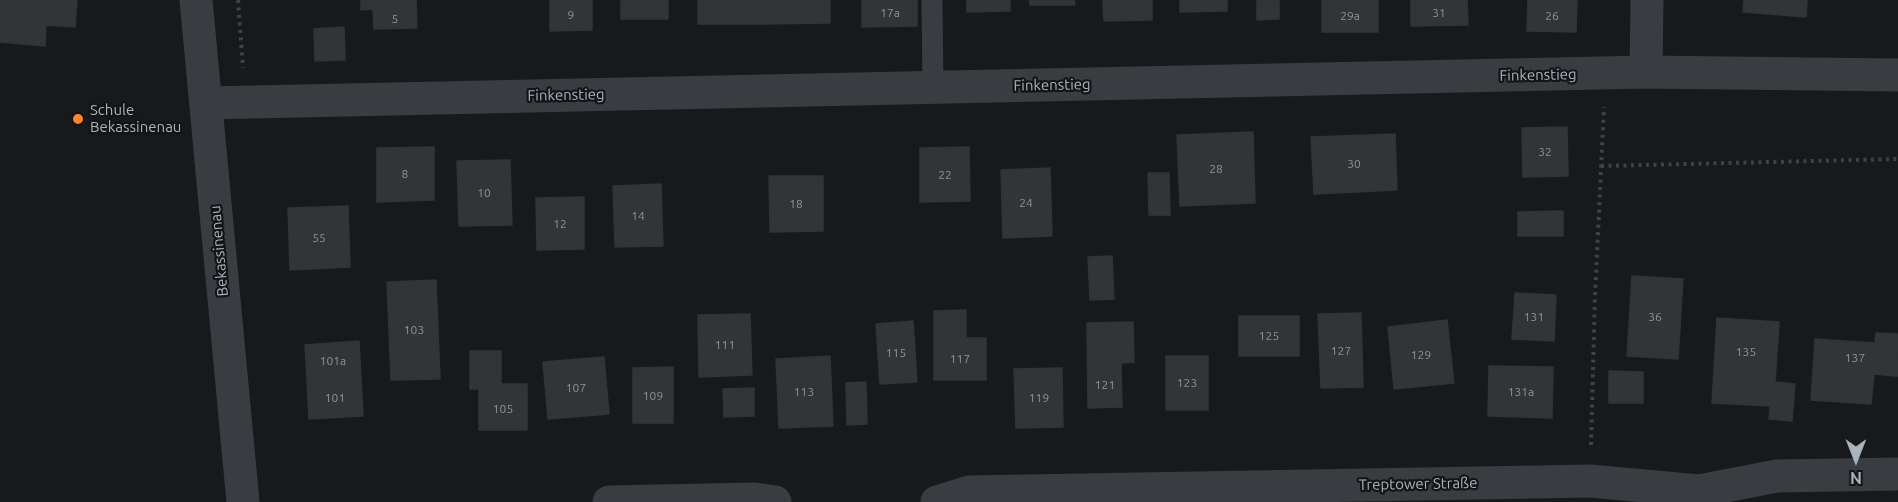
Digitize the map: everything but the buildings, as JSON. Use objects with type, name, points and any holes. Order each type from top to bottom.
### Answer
[{"type":"street","name":"Bekassinenau","points":[[196,0],[243,502]]},
{"type":"street","points":[[1646,72],[1647,0]]},
{"type":"street","name":"Finkenstieg","points":[[206,103],[1646,72],[1898,75]]},
{"type":"street","name":"Treptower Straße","points":[[937,502],[969,492],[1072,496],[1590,481],[1698,491],[1777,476],[1898,474]]},
{"type":"street","points":[[609,502],[755,499],[775,502]]},
{"type":"lane","points":[[932,1],[933,88]]},
{"type":"path","points":[[1590,481],[1606,74]]},
{"type":"path","points":[[1601,166],[1898,159]]},
{"type":"place","name":"Schule Bekassinenau","points":[[78,119]]}]
